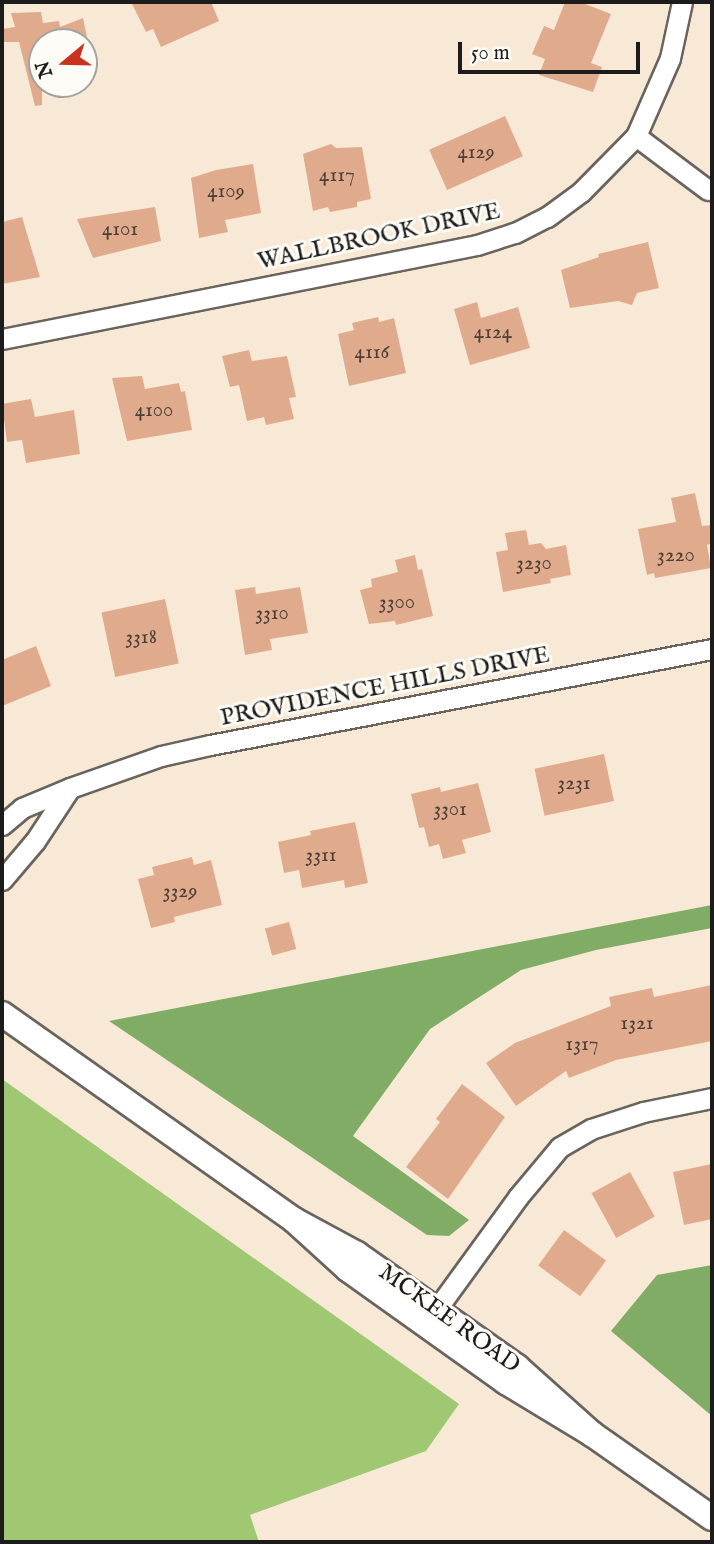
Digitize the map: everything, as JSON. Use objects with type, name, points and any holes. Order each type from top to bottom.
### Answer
[{"type":"street","name":"WALLBROOK DRIVE","points":[[2,339],[477,245],[515,233],[547,216],[581,192],[636,136],[670,58],[682,2]]},
{"type":"street","points":[[636,136],[708,190]]},
{"type":"street","name":"PROVIDENCE HILLS DRIVE","points":[[2,825],[22,807],[161,756],[712,649]]},
{"type":"street","points":[[2,880],[35,841],[70,788]]},
{"type":"street","name":"MCKEE ROAD","points":[[2,1014],[294,1220],[360,1278],[506,1382],[592,1434],[712,1518]]},
{"type":"street","points":[[436,1310],[525,1188],[560,1147],[591,1129],[625,1118],[712,1098]]},
{"type":"street","name":"MCKEE ROAD","points":[[294,1220],[357,1254],[517,1367],[592,1434]]},
{"type":"green space","points":[[712,905],[712,928],[596,950],[521,970],[430,1029],[353,1136],[469,1220],[449,1236],[427,1235],[109,1021]]},
{"type":"green space","points":[[2,1079],[459,1404],[426,1451],[250,1515],[259,1542],[2,1542]]},
{"type":"green space","points":[[712,1265],[712,1416],[611,1331],[657,1275]]},
{"type":"building","points":[[131,2],[211,2],[219,21],[161,47],[153,29],[146,32]]},
{"type":"building","points":[[565,2],[580,2],[611,14],[591,63],[602,67],[593,92],[539,75],[545,59],[532,54],[544,26],[554,30]]},
{"type":"building","points":[[41,12],[43,23],[59,21],[60,27],[83,18],[85,28],[28,28],[28,78],[19,42],[2,42],[2,29],[15,27],[11,13]]},
{"type":"building","points":[[33,98],[42,98],[42,105],[35,106]]},
{"type":"building","points":[[505,116],[523,156],[447,190],[429,150]]},
{"type":"building","points":[[331,144],[336,148],[362,147],[371,199],[357,202],[357,207],[330,212],[328,207],[313,211],[303,154]]},
{"type":"building","points":[[253,164],[261,213],[225,220],[228,232],[199,238],[191,178],[216,170]]},
{"type":"building","points":[[155,207],[161,241],[93,258],[77,219]]},
{"type":"building","points":[[22,217],[40,277],[2,284],[2,222]]},
{"type":"building","points":[[648,242],[659,288],[637,293],[632,305],[618,301],[570,308],[561,270],[599,257],[598,254]]},
{"type":"building","points":[[477,302],[481,318],[518,307],[530,348],[470,365],[454,309]]},
{"type":"building","points":[[378,317],[379,322],[394,318],[406,373],[349,386],[338,334],[354,330],[352,323]]},
{"type":"building","points":[[249,350],[252,361],[287,356],[296,397],[289,398],[294,419],[266,425],[264,417],[247,421],[239,385],[230,387],[222,356]]},
{"type":"building","points":[[142,376],[145,389],[179,383],[181,392],[185,391],[192,430],[127,441],[112,378]]},
{"type":"building","points":[[31,399],[35,417],[74,410],[80,454],[26,463],[22,440],[7,442],[2,404]]},
{"type":"building","points":[[695,493],[702,526],[712,525],[712,543],[707,545],[711,568],[655,578],[654,573],[647,575],[638,529],[676,522],[671,498]]},
{"type":"building","points":[[526,530],[529,545],[541,543],[546,549],[566,545],[571,575],[550,579],[551,583],[503,592],[496,552],[508,550],[505,533]]},
{"type":"building","points":[[415,555],[418,570],[422,569],[433,616],[396,625],[395,621],[369,624],[360,590],[372,587],[371,579],[398,572],[395,560]]},
{"type":"building","points":[[255,587],[256,594],[300,587],[308,633],[270,639],[272,650],[245,655],[235,590]]},
{"type":"building","points":[[165,599],[179,664],[115,677],[101,613]]},
{"type":"building","points":[[36,646],[51,686],[2,706],[2,660]]},
{"type":"building","points":[[604,754],[614,801],[545,816],[535,769]]},
{"type":"building","points":[[478,783],[491,832],[462,840],[466,853],[443,859],[439,844],[429,847],[424,827],[419,828],[411,794],[440,787],[441,792]]},
{"type":"building","points":[[355,822],[368,883],[345,888],[344,880],[302,888],[299,870],[284,873],[278,842],[311,835],[310,831]]},
{"type":"building","points":[[192,857],[194,865],[211,860],[222,905],[174,917],[175,922],[151,928],[138,879],[154,875],[152,867]]},
{"type":"building","points":[[289,922],[296,949],[272,956],[265,928]]},
{"type":"building","points":[[712,985],[712,1041],[616,1060],[569,1078],[566,1071],[516,1106],[486,1063],[515,1043],[611,1006],[609,997],[652,988],[654,997]]},
{"type":"building","points":[[462,1084],[505,1117],[448,1199],[406,1167],[440,1122],[436,1119]]},
{"type":"building","points":[[712,1164],[712,1219],[684,1225],[673,1172]]},
{"type":"building","points":[[630,1172],[655,1217],[616,1238],[592,1193]]},
{"type":"building","points":[[564,1230],[606,1261],[580,1296],[538,1266]]}]
